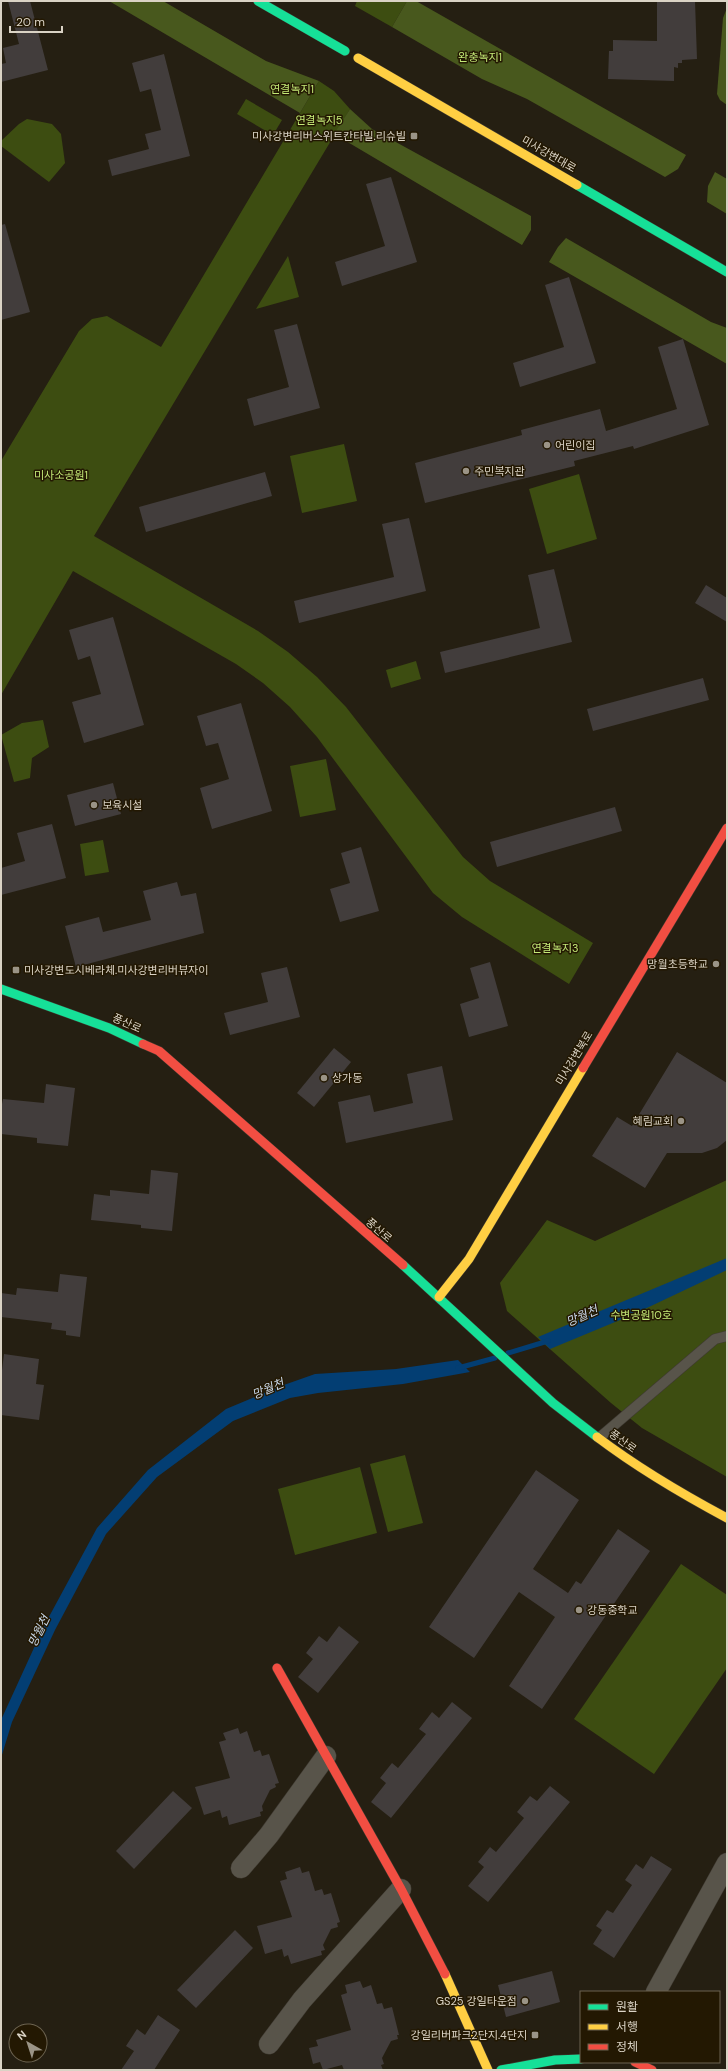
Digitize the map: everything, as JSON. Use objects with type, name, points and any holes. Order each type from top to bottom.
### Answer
[{"type":"street","points":[[258,1],[345,51]]},
{"type":"street","name":"미사강변대로","points":[[358,58],[727,272]]},
{"type":"street","name":"미사강변북로","points":[[439,1297],[469,1260],[628,990],[727,828]]},
{"type":"street","name":"풍산로","points":[[1,989],[110,1028],[159,1051],[439,1297],[553,1403],[624,1457],[692,1499],[727,1518]]},
{"type":"street","points":[[277,1668],[401,1889],[441,1965],[488,2070]]},
{"type":"street","points":[[242,1868],[269,1835],[326,1756]]},
{"type":"street","points":[[657,1991],[726,1866]]},
{"type":"street","points":[[269,2044],[302,2000],[401,1889]]},
{"type":"street","points":[[501,2070],[556,2060],[580,2059]]},
{"type":"street","points":[[637,2063],[652,2070]]},
{"type":"lane","points":[[599,1438],[715,1339],[727,1336]]},
{"type":"green space","name":"연결녹지1","points":[[109,1],[163,1],[266,61],[319,81],[300,113]]},
{"type":"green space","points":[[357,1],[407,1],[392,27],[355,6]]},
{"type":"green space","name":"완충녹지1","points":[[407,1],[416,1],[686,155],[678,169],[665,177],[527,99],[482,79],[392,27]]},
{"type":"green space","points":[[727,8],[727,105],[720,100],[717,94],[723,18]]},
{"type":"green space","points":[[319,81],[334,91],[350,109],[94,536],[258,631],[288,652],[317,677],[346,707],[463,857],[490,881],[593,943],[569,984],[462,917],[433,893],[317,737],[290,707],[263,683],[236,664],[73,571],[1,695],[1,461],[79,331],[92,319],[107,316],[161,347]]},
{"type":"green space","points":[[246,99],[282,120],[273,135],[237,114]]},
{"type":"green space","points":[[350,109],[372,129],[531,216],[531,230],[522,245],[334,134]]},
{"type":"green space","points":[[27,119],[52,124],[61,134],[65,163],[49,182],[1,146],[1,141],[19,124]]},
{"type":"green space","points":[[715,172],[727,179],[727,214],[707,202],[708,186]]},
{"type":"green space","points":[[566,238],[711,322],[727,328],[727,364],[549,262],[558,247]]},
{"type":"green space","points":[[288,256],[299,297],[256,309]]},
{"type":"green space","points":[[344,444],[357,501],[302,513],[290,456]]},
{"type":"green space","points":[[579,474],[597,539],[547,554],[529,489]]},
{"type":"green space","points":[[416,661],[421,679],[391,688],[386,670]]},
{"type":"green space","points":[[43,720],[49,747],[32,758],[30,778],[14,782],[1,735],[22,723]]},
{"type":"green space","points":[[326,759],[336,810],[300,817],[290,766]]},
{"type":"green space","points":[[103,840],[109,872],[85,876],[80,844]]},
{"type":"green space","name":"수변공원10호","points":[[727,1180],[727,1477],[642,1428],[611,1403],[507,1311],[500,1283],[547,1220],[595,1241]]},
{"type":"green space","points":[[405,1455],[423,1523],[388,1532],[370,1464]]},
{"type":"green space","points":[[360,1467],[377,1533],[295,1555],[278,1489]]},
{"type":"green space","points":[[681,1564],[727,1595],[727,1668],[654,1774],[574,1719]]},
{"type":"water","name":"망월천","points":[[727,1258],[727,1270],[632,1315],[550,1349],[538,1337]]},
{"type":"water","points":[[458,1360],[470,1372],[403,1384],[318,1393],[290,1398],[233,1421],[157,1477],[106,1534],[55,1630],[12,1722],[1,1758],[1,1720],[44,1626],[97,1528],[148,1470],[226,1409],[281,1386],[315,1374],[396,1369]]},
{"type":"building","points":[[8,1],[30,1],[48,70],[1,82],[1,64],[6,63],[3,48],[19,44]]},
{"type":"building","points":[[657,1],[695,1],[697,59],[682,60],[682,63],[678,63],[678,68],[674,67],[674,81],[608,79],[609,51],[613,51],[613,40],[657,41]]},
{"type":"building","points":[[164,54],[190,156],[112,176],[108,160],[149,149],[145,134],[161,130],[151,89],[140,92],[132,63]]},
{"type":"building","points":[[391,177],[417,262],[342,286],[335,262],[385,246],[366,184]]},
{"type":"building","points":[[5,224],[30,312],[1,320],[1,225]]},
{"type":"building","points":[[569,277],[596,363],[520,387],[513,363],[564,347],[545,285]]},
{"type":"building","points":[[297,324],[320,408],[254,426],[247,399],[289,387],[274,330]]},
{"type":"building","points":[[683,339],[709,425],[634,449],[633,446],[574,461],[575,466],[425,503],[415,463],[522,435],[521,430],[600,409],[606,431],[677,409],[658,347]]},
{"type":"building","points":[[265,472],[272,496],[146,532],[139,507]]},
{"type":"building","points":[[409,518],[426,591],[299,623],[294,601],[394,577],[382,524]]},
{"type":"building","points":[[554,569],[572,642],[445,673],[440,652],[540,628],[528,575]]},
{"type":"building","points":[[706,585],[727,598],[727,622],[695,603]]},
{"type":"building","points":[[113,617],[144,725],[84,743],[72,702],[101,694],[90,656],[78,660],[69,630]]},
{"type":"building","points":[[703,678],[709,700],[593,731],[587,709]]},
{"type":"building","points":[[241,703],[272,811],[212,829],[200,788],[229,779],[218,743],[206,746],[197,716]]},
{"type":"building","name":"보육시설","points":[[113,783],[121,814],[75,826],[67,795]]},
{"type":"building","points":[[615,807],[622,831],[497,867],[490,842]]},
{"type":"building","points":[[52,824],[66,878],[1,895],[1,868],[25,861],[17,833]]},
{"type":"building","points":[[361,847],[379,911],[340,922],[330,889],[350,883],[341,853]]},
{"type":"building","points":[[177,882],[181,896],[196,893],[204,933],[76,967],[65,926],[99,917],[103,932],[151,920],[143,891]]},
{"type":"building","points":[[490,962],[508,1026],[469,1037],[460,1004],[479,998],[470,968]]},
{"type":"building","points":[[287,967],[300,1017],[230,1035],[224,1013],[268,1002],[261,973]]},
{"type":"building","name":"상가동","points":[[334,1048],[351,1062],[314,1107],[297,1093]]},
{"type":"building","name":"혜림교회","points":[[677,1052],[727,1083],[727,1140],[717,1148],[702,1153],[667,1153],[645,1188],[592,1156],[617,1117],[632,1126]]},
{"type":"building","points":[[442,1066],[453,1120],[346,1143],[338,1102],[370,1095],[374,1112],[413,1103],[407,1074]]},
{"type":"building","points":[[46,1084],[75,1088],[68,1146],[37,1143],[37,1138],[1,1134],[1,1109],[3,1099],[44,1103]]},
{"type":"building","points":[[151,1170],[178,1173],[172,1231],[141,1228],[141,1225],[91,1220],[94,1194],[110,1196],[110,1190],[149,1194]]},
{"type":"building","points":[[60,1274],[87,1277],[80,1337],[66,1335],[66,1331],[51,1329],[52,1323],[1,1317],[1,1293],[16,1295],[17,1288],[58,1292]]},
{"type":"building","points":[[4,1354],[39,1359],[36,1384],[44,1385],[39,1420],[1,1415],[1,1378]]},
{"type":"building","points":[[536,1470],[579,1500],[533,1569],[568,1593],[576,1581],[581,1584],[618,1529],[650,1551],[542,1709],[509,1686],[555,1617],[519,1592],[474,1658],[429,1627]]},
{"type":"building","points":[[339,1626],[359,1642],[318,1693],[298,1677],[313,1659],[306,1653],[319,1636],[327,1642]]},
{"type":"building","points":[[452,1702],[472,1718],[391,1818],[371,1802],[386,1783],[380,1778],[392,1763],[398,1768],[426,1734],[419,1729],[432,1712],[439,1718]]},
{"type":"building","points":[[238,1728],[240,1734],[247,1731],[254,1752],[260,1750],[262,1756],[269,1754],[279,1783],[275,1784],[276,1787],[270,1790],[262,1806],[263,1811],[260,1812],[261,1816],[229,1825],[227,1816],[222,1818],[220,1810],[204,1815],[195,1787],[230,1778],[219,1742],[226,1740],[223,1733]]},
{"type":"building","points":[[550,1786],[570,1802],[488,1902],[468,1886],[484,1867],[478,1862],[490,1847],[496,1852],[524,1818],[517,1812],[530,1796],[537,1801]]},
{"type":"building","points":[[173,1791],[192,1808],[134,1869],[116,1851]]},
{"type":"building","points":[[651,1856],[672,1869],[614,1958],[593,1944],[602,1930],[596,1926],[607,1910],[613,1913],[632,1885],[625,1880],[636,1864],[643,1869]]},
{"type":"building","points":[[300,1867],[302,1873],[309,1871],[315,1891],[322,1889],[324,1895],[331,1893],[340,1922],[337,1923],[338,1927],[331,1929],[323,1945],[325,1950],[321,1951],[322,1955],[291,1964],[288,1955],[284,1957],[282,1949],[265,1954],[257,1926],[292,1917],[280,1881],[287,1879],[285,1872]]},
{"type":"building","points":[[235,1930],[253,1948],[196,2008],[177,1990]]},
{"type":"building","points":[[552,1971],[560,2002],[506,2017],[498,1985]]},
{"type":"building","points":[[360,1981],[363,1988],[371,1985],[377,2004],[382,2003],[384,2009],[392,2007],[399,2035],[397,2035],[398,2039],[391,2041],[382,2058],[384,2064],[381,2065],[383,2070],[344,2070],[342,2065],[323,2070],[320,2062],[313,2064],[309,2048],[318,2046],[316,2040],[351,2030],[341,1995],[347,1993],[345,1985]]},
{"type":"building","points":[[158,2015],[180,2030],[154,2070],[121,2070],[134,2051],[126,2046],[137,2029],[145,2035]]},
{"type":"waterway","name":"망월천","points":[[508,1353],[548,1341]]},
{"type":"waterway","name":"망월천","points":[[458,1368],[495,1358]]},
{"type":"traffic: fast","points":[[258,1],[345,51]]},
{"type":"traffic: fast","points":[[577,185],[727,272]]},
{"type":"traffic: fast","points":[[1,989],[109,1028],[143,1044]]},
{"type":"traffic: fast","points":[[403,1265],[553,1403],[597,1437]]},
{"type":"traffic: fast","points":[[501,2070],[555,2060],[580,2059]]},
{"type":"traffic: slow","points":[[358,58],[577,185]]},
{"type":"traffic: slow","points":[[439,1297],[469,1259],[583,1068]]},
{"type":"traffic: slow","points":[[597,1437],[660,1480],[727,1518]]},
{"type":"traffic: slow","points":[[445,1974],[488,2070]]},
{"type":"traffic: jam","points":[[583,1068],[727,828]]},
{"type":"traffic: jam","points":[[143,1044],[159,1051],[403,1265]]},
{"type":"traffic: jam","points":[[277,1668],[401,1889],[445,1974]]},
{"type":"traffic: jam","points":[[637,2063],[652,2070]]},
{"type":"place","name":"미사강변리버스위트칸타빌.리슈빌","points":[[414,136]]},
{"type":"place","name":"어린이집","points":[[547,445]]},
{"type":"place","name":"주민복지관","points":[[466,471]]},
{"type":"place","name":"보육시설","points":[[94,805]]},
{"type":"place","name":"망월초등학교","points":[[716,964]]},
{"type":"place","name":"미사강변도시베라체.미사강변리버뷰자이","points":[[16,970]]},
{"type":"place","name":"상가동","points":[[324,1078]]},
{"type":"place","name":"혜림교회","points":[[681,1121]]},
{"type":"place","name":"강동중학교","points":[[579,1610]]},
{"type":"place","name":"GS25 강일타운점","points":[[525,2001]]},
{"type":"place","name":"강일리버파크2단지.4단지","points":[[535,2035]]},
{"type":"park label","name":"연결녹지5","points":[[319,120]]},
{"type":"park label","name":"미사소공원1","points":[[61,475]]},
{"type":"park label","name":"연결녹지3","points":[[555,948]]}]
